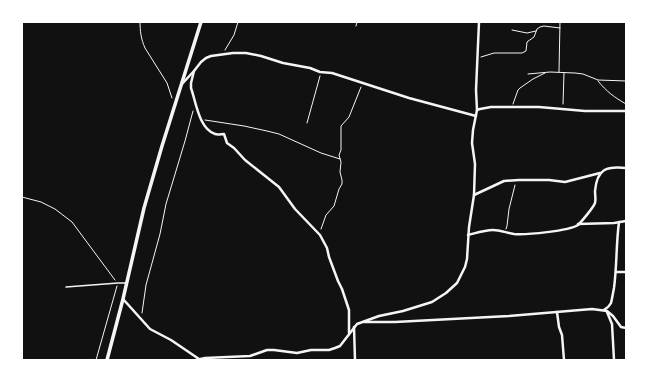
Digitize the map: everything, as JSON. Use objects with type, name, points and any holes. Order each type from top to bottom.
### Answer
[{"type":"street","points":[[107,360],[144,208],[201,22]]},
{"type":"street","points":[[196,360],[250,356],[267,350],[297,353],[311,350],[329,350],[340,346],[354,327],[360,322],[432,302],[446,293],[457,282],[466,267],[468,234],[474,195],[475,164],[472,142],[477,110],[476,90],[479,22]]},
{"type":"street","points":[[181,85],[206,58],[234,53],[246,53],[283,63],[332,73],[363,82],[395,94],[476,116]]},
{"type":"street","points":[[194,71],[191,88],[201,119],[207,129],[215,134],[224,134],[227,143],[245,160],[280,188],[295,209],[319,234],[327,248],[331,264],[341,286],[349,310],[349,333]]},
{"type":"street","points":[[477,110],[480,108],[491,107],[539,107],[585,111],[626,111]]},
{"type":"street","points":[[474,195],[504,181],[549,180],[565,182],[600,173],[610,167],[626,168]]},
{"type":"street","points":[[468,234],[492,230],[515,234],[534,233],[572,227],[583,219],[595,203],[595,189],[600,173]]},
{"type":"street","points":[[578,224],[619,222],[626,220]]},
{"type":"street","points":[[605,311],[611,304],[616,272],[617,234],[619,222]]},
{"type":"street","points":[[616,272],[626,272]]},
{"type":"street","points":[[123,299],[150,329],[171,340],[199,359]]},
{"type":"street","points":[[360,322],[395,322],[592,310],[605,311],[613,316],[621,326],[626,328]]},
{"type":"street","points":[[605,311],[612,324],[614,360]]},
{"type":"street","points":[[557,312],[562,334],[564,360]]},
{"type":"street","points":[[354,327],[355,360]]},
{"type":"lane","points":[[66,287],[126,283]]},
{"type":"path","points":[[140,22],[142,43],[167,83],[174,109]]},
{"type":"path","points":[[220,55],[234,35],[238,22]]},
{"type":"path","points":[[356,26],[358,22]]},
{"type":"path","points":[[559,73],[560,22]]},
{"type":"path","points":[[478,60],[480,57],[494,53],[523,53],[526,51],[527,42],[534,37],[538,29],[544,26],[560,28]]},
{"type":"path","points":[[512,30],[529,33],[537,31]]},
{"type":"path","points":[[307,123],[322,72]]},
{"type":"path","points":[[511,107],[520,88],[533,79],[546,73]]},
{"type":"path","points":[[562,108],[564,73]]},
{"type":"path","points":[[528,74],[583,74],[598,80],[626,81]]},
{"type":"path","points":[[598,80],[613,97],[626,104]]},
{"type":"path","points":[[319,234],[326,215],[334,206],[342,184],[340,172],[341,162],[339,155],[341,150],[341,126],[349,117],[363,82]]},
{"type":"path","points":[[141,319],[146,286],[160,234],[166,204],[193,110]]},
{"type":"path","points":[[201,119],[278,134],[340,160]]},
{"type":"path","points":[[500,231],[506,228],[514,186],[519,180]]},
{"type":"path","points":[[22,197],[41,202],[56,209],[72,222],[118,283],[96,360]]}]
